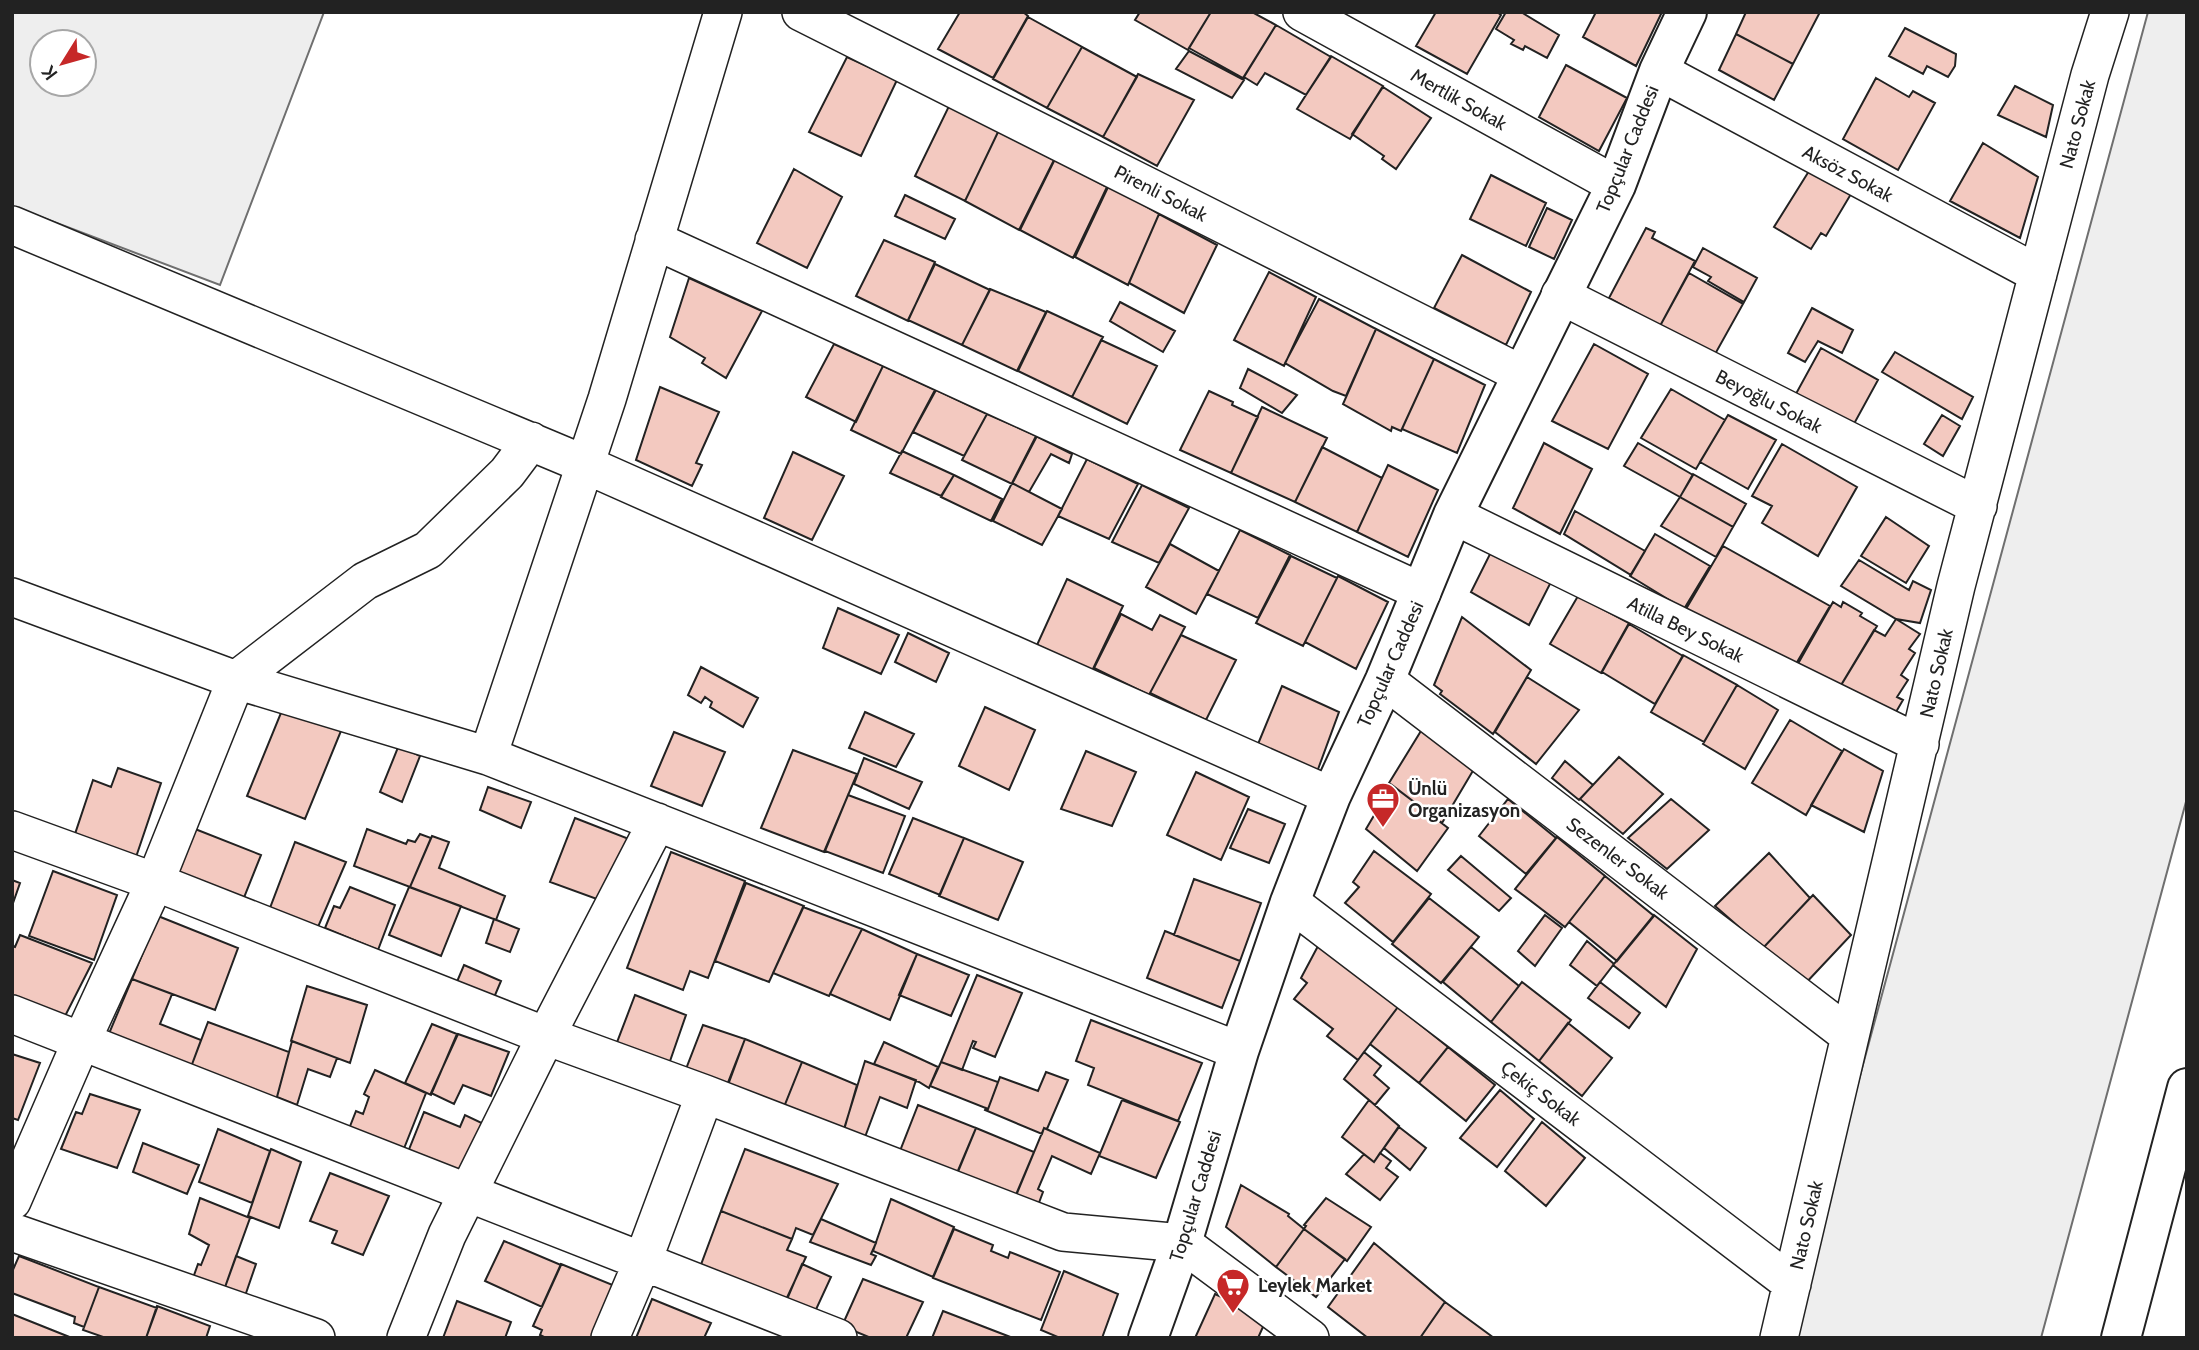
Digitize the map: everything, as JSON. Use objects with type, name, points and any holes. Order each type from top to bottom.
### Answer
[{"type":"main road","name":"Topçular Caddesi","points":[[1148,1338],[1182,1243],[1238,1051],[1290,902],[1331,796],[1385,680],[1453,515],[1616,185],[1659,71],[1686,12]]},
{"type":"main road","points":[[2121,1338],[2187,1088]]},
{"type":"street","points":[[488,755],[607,399],[723,12]]},
{"type":"street","name":"Pirenli Sokak","points":[[802,12],[1521,374]]},
{"type":"street","name":"Mertlik Sokak","points":[[1302,12],[1616,185]]},
{"type":"street","name":"Nato Sokak","points":[[1779,1338],[1956,586],[2090,75],[2110,12]]},
{"type":"street","name":"Aksöz Sokak","points":[[1659,71],[2038,274]]},
{"type":"street","points":[[12,225],[531,441],[1331,796]]},
{"type":"street","points":[[654,240],[1422,592]]},
{"type":"street","name":"Beyoğlu Sokak","points":[[1560,295],[1978,506]]},
{"type":"street","points":[[12,1201],[155,882],[236,680],[365,582],[428,550],[507,473],[531,441]]},
{"type":"street","name":"Atilla Bey Sokak","points":[[1453,515],[1920,744]]},
{"type":"street","points":[[12,597],[236,680],[488,755],[1238,1051]]},
{"type":"street","name":"Sezenler Sokak","points":[[1385,680],[1850,1036]]},
{"type":"street","points":[[406,1338],[447,1235],[657,822]]},
{"type":"street","points":[[12,830],[155,882],[546,1036],[705,1094],[1063,1233],[1182,1243],[1310,1338]]},
{"type":"street","name":"Çekiç Sokak","points":[[1290,902],[1792,1284]]},
{"type":"street","points":[[12,1014],[838,1338]]},
{"type":"street","points":[[611,1338],[705,1094]]},
{"type":"street","points":[[12,1232],[316,1338]]},
{"type":"shaded area","points":[[12,12],[324,12],[220,285],[12,206]]},
{"type":"shaded area","points":[[2148,12],[2187,12],[2187,798],[2041,1338],[1789,1338]]},
{"type":"building","points":[[960,12],[1023,12],[1028,16],[993,78],[938,49]]},
{"type":"building","points":[[1140,12],[1211,12],[1188,50],[1135,20]]},
{"type":"building","points":[[1211,12],[1252,12],[1276,25],[1243,78],[1189,48]]},
{"type":"building","points":[[1436,12],[1497,12],[1501,15],[1467,74],[1416,46]]},
{"type":"building","points":[[1506,12],[1521,12],[1559,35],[1547,58],[1525,46],[1523,50],[1511,44],[1514,40],[1496,29]]},
{"type":"building","points":[[1596,12],[1662,12],[1636,66],[1583,37]]},
{"type":"building","points":[[1746,12],[1820,12],[1793,64],[1736,34]]},
{"type":"building","points":[[1028,17],[1082,47],[1047,108],[993,79]]},
{"type":"building","points":[[1276,25],[1331,57],[1306,95],[1265,73],[1257,85],[1244,77]]},
{"type":"building","points":[[1905,28],[1956,54],[1955,66],[1948,77],[1927,66],[1923,74],[1889,56]]},
{"type":"building","points":[[1736,34],[1793,64],[1774,100],[1719,70]]},
{"type":"building","points":[[1082,47],[1137,77],[1103,137],[1047,108]]},
{"type":"building","points":[[1189,51],[1244,80],[1232,98],[1176,69]]},
{"type":"building","points":[[1331,56],[1383,86],[1350,139],[1297,109]]},
{"type":"building","points":[[847,57],[897,80],[861,156],[809,132]]},
{"type":"building","points":[[1566,65],[1627,98],[1599,151],[1539,117]]},
{"type":"building","points":[[1138,74],[1194,100],[1157,166],[1103,137]]},
{"type":"building","points":[[1876,78],[1909,97],[1913,91],[1935,103],[1898,170],[1843,139]]},
{"type":"building","points":[[2015,86],[2053,105],[2046,137],[1998,115]]},
{"type":"building","points":[[1383,87],[1431,118],[1396,169],[1382,159],[1384,156],[1352,134]]},
{"type":"building","points":[[950,104],[999,130],[965,201],[915,176]]},
{"type":"building","points":[[999,130],[1054,160],[1019,230],[965,201]]},
{"type":"building","points":[[1983,143],[2038,177],[2020,238],[1950,201]]},
{"type":"building","points":[[1055,159],[1107,187],[1073,258],[1020,230]]},
{"type":"building","points":[[794,169],[842,197],[807,268],[757,243]]},
{"type":"building","points":[[1809,171],[1851,194],[1826,236],[1821,233],[1811,249],[1774,227]]},
{"type":"building","points":[[1491,175],[1546,203],[1526,246],[1470,219]]},
{"type":"building","points":[[1109,185],[1159,214],[1128,285],[1075,257]]},
{"type":"building","points":[[905,195],[955,219],[945,239],[895,216]]},
{"type":"building","points":[[1547,208],[1572,220],[1554,259],[1529,247]]},
{"type":"building","points":[[1159,214],[1217,245],[1184,313],[1129,283]]},
{"type":"building","points":[[1646,228],[1655,232],[1652,238],[1695,261],[1660,326],[1609,298]]},
{"type":"building","points":[[884,240],[935,262],[908,321],[856,296]]},
{"type":"building","points":[[1703,248],[1757,278],[1744,302],[1708,281],[1711,277],[1693,267]]},
{"type":"building","points":[[1462,255],[1531,292],[1506,345],[1434,308]]},
{"type":"building","points":[[935,264],[990,290],[962,345],[908,320]]},
{"type":"building","points":[[1269,272],[1316,297],[1284,366],[1234,340]]},
{"type":"building","points":[[1689,273],[1743,304],[1714,356],[1660,326]]},
{"type":"building","points":[[689,278],[762,311],[726,378],[702,363],[705,358],[670,337]]},
{"type":"building","points":[[990,289],[1046,312],[1017,371],[962,345]]},
{"type":"building","points":[[1319,299],[1376,329],[1346,396],[1285,363]]},
{"type":"building","points":[[1120,302],[1175,331],[1163,352],[1110,321]]},
{"type":"building","points":[[1812,308],[1853,330],[1842,353],[1818,341],[1805,362],[1788,353]]},
{"type":"building","points":[[1047,311],[1103,337],[1072,397],[1018,371]]},
{"type":"building","points":[[1376,329],[1434,359],[1401,431],[1392,427],[1391,431],[1343,404]]},
{"type":"building","points":[[1101,340],[1157,366],[1127,424],[1072,397]]},
{"type":"building","points":[[834,344],[883,366],[856,422],[806,397]]},
{"type":"building","points":[[1594,344],[1648,374],[1608,449],[1552,421]]},
{"type":"building","points":[[1821,348],[1878,380],[1849,433],[1792,401]]},
{"type":"building","points":[[1895,352],[1973,397],[1962,419],[1882,372]]},
{"type":"building","points":[[1434,359],[1485,385],[1457,453],[1402,429]]},
{"type":"building","points":[[883,366],[935,390],[901,454],[851,430]]},
{"type":"building","points":[[1248,369],[1297,395],[1282,413],[1240,388]]},
{"type":"building","points":[[660,387],[719,412],[696,463],[702,465],[692,486],[636,460]]},
{"type":"building","points":[[1671,389],[1725,420],[1696,469],[1641,438]]},
{"type":"building","points":[[936,390],[987,414],[964,456],[913,432]]},
{"type":"building","points":[[1209,391],[1258,417],[1231,473],[1180,450]]},
{"type":"building","points":[[1262,407],[1327,438],[1295,502],[1231,473]]},
{"type":"building","points":[[987,414],[1037,436],[1012,484],[962,460]]},
{"type":"building","points":[[1728,415],[1776,440],[1748,489],[1700,462]]},
{"type":"building","points":[[1942,415],[1960,426],[1943,456],[1924,444]]},
{"type":"building","points":[[1036,436],[1072,454],[1069,463],[1051,454],[1029,492],[1012,483]]},
{"type":"building","points":[[1544,443],[1592,469],[1560,534],[1513,508]]},
{"type":"building","points":[[1638,443],[1693,475],[1680,497],[1624,466]]},
{"type":"building","points":[[1782,444],[1857,487],[1818,556],[1762,523],[1772,506],[1752,496]]},
{"type":"building","points":[[1322,447],[1382,478],[1357,532],[1295,502]]},
{"type":"building","points":[[902,451],[954,475],[941,496],[890,473]]},
{"type":"building","points":[[793,452],[844,476],[812,540],[764,518]]},
{"type":"building","points":[[1087,459],[1138,484],[1109,539],[1058,516]]},
{"type":"building","points":[[1388,465],[1438,490],[1408,557],[1357,532]]},
{"type":"building","points":[[1693,474],[1746,504],[1733,527],[1680,497]]},
{"type":"building","points":[[954,475],[1002,499],[991,521],[941,497]]},
{"type":"building","points":[[1012,483],[1062,509],[1042,545],[993,521]]},
{"type":"building","points":[[1142,485],[1189,508],[1159,563],[1112,542]]},
{"type":"building","points":[[1680,497],[1733,527],[1716,557],[1661,526]]},
{"type":"building","points":[[1575,511],[1645,551],[1631,575],[1564,534]]},
{"type":"building","points":[[1886,517],[1929,546],[1906,583],[1861,556]]},
{"type":"building","points":[[1240,530],[1290,555],[1258,618],[1207,594]]},
{"type":"building","points":[[1655,534],[1710,566],[1684,609],[1630,576]]},
{"type":"building","points":[[1170,544],[1219,571],[1196,614],[1146,587]]},
{"type":"building","points":[[1723,546],[1830,606],[1793,669],[1686,609]]},
{"type":"building","points":[[1493,548],[1552,580],[1529,625],[1471,592]]},
{"type":"building","points":[[1291,556],[1337,578],[1303,646],[1256,623]]},
{"type":"building","points":[[1859,560],[1909,590],[1913,581],[1931,590],[1920,623],[1896,619],[1841,586]]},
{"type":"building","points":[[1338,576],[1388,602],[1356,669],[1305,642]]},
{"type":"building","points":[[1067,579],[1123,606],[1092,671],[1037,645]]},
{"type":"building","points":[[1578,596],[1629,623],[1601,673],[1550,644]]},
{"type":"building","points":[[1833,602],[1841,607],[1843,602],[1877,626],[1837,692],[1795,669]]},
{"type":"building","points":[[838,608],[899,635],[881,674],[823,648]]},
{"type":"building","points":[[1121,614],[1152,630],[1160,615],[1185,627],[1149,695],[1094,668]]},
{"type":"building","points":[[1462,617],[1531,670],[1493,734],[1440,694],[1442,691],[1434,685]]},
{"type":"building","points":[[1896,619],[1920,634],[1909,649],[1915,653],[1901,675],[1908,680],[1897,697],[1903,700],[1889,724],[1835,695],[1874,630],[1885,636]]},
{"type":"building","points":[[1629,624],[1683,656],[1655,704],[1602,672]]},
{"type":"building","points":[[908,633],[949,653],[936,682],[895,662]]},
{"type":"building","points":[[1181,635],[1236,660],[1206,720],[1150,693]]},
{"type":"building","points":[[1683,655],[1737,685],[1704,742],[1651,712]]},
{"type":"building","points":[[701,667],[758,698],[743,727],[710,707],[712,702],[705,697],[701,703],[688,695]]},
{"type":"building","points":[[1527,677],[1579,710],[1536,764],[1495,732]]},
{"type":"building","points":[[1737,685],[1778,710],[1745,769],[1703,744]]},
{"type":"building","points":[[1282,686],[1339,712],[1317,772],[1258,744]]},
{"type":"building","points":[[285,703],[343,726],[305,819],[247,796]]},
{"type":"building","points":[[985,707],[1035,730],[1009,790],[959,766]]},
{"type":"building","points":[[865,712],[914,734],[896,767],[849,748]]},
{"type":"building","points":[[1790,720],[1842,751],[1806,815],[1752,783]]},
{"type":"building","points":[[1424,726],[1474,769],[1442,823],[1389,783]]},
{"type":"building","points":[[674,732],[725,752],[702,806],[651,786]]},
{"type":"building","points":[[399,745],[420,756],[402,802],[380,792]]},
{"type":"building","points":[[1844,749],[1883,771],[1864,832],[1811,805]]},
{"type":"building","points":[[793,750],[857,774],[824,852],[761,828]]},
{"type":"building","points":[[1086,751],[1136,772],[1112,826],[1061,809]]},
{"type":"building","points":[[1619,757],[1663,794],[1623,834],[1580,799]]},
{"type":"building","points":[[864,758],[922,782],[909,809],[854,784]]},
{"type":"building","points":[[1565,761],[1593,785],[1579,800],[1552,778]]},
{"type":"building","points":[[118,768],[161,783],[135,860],[74,837],[93,780],[111,787]]},
{"type":"building","points":[[1196,772],[1249,797],[1221,860],[1167,835]]},
{"type":"building","points":[[1392,785],[1448,828],[1417,871],[1366,829]]},
{"type":"building","points":[[488,787],[531,802],[521,828],[480,810]]},
{"type":"building","points":[[848,795],[905,816],[883,873],[825,851]]},
{"type":"building","points":[[1508,799],[1556,838],[1526,874],[1479,836]]},
{"type":"building","points":[[1671,799],[1709,830],[1667,869],[1628,838]]},
{"type":"building","points":[[1248,809],[1285,824],[1269,863],[1230,848]]},
{"type":"building","points":[[575,818],[629,839],[605,902],[550,882]]},
{"type":"building","points":[[913,818],[964,838],[940,895],[889,874]]},
{"type":"building","points":[[190,827],[261,855],[243,900],[174,874]]},
{"type":"building","points":[[367,829],[406,844],[408,840],[415,842],[420,834],[431,838],[410,887],[354,866]]},
{"type":"building","points":[[432,836],[449,842],[439,868],[505,896],[496,920],[410,887]]},
{"type":"building","points":[[1557,837],[1605,876],[1565,927],[1515,889]]},
{"type":"building","points":[[964,838],[1023,862],[998,920],[939,896]]},
{"type":"building","points":[[295,842],[346,862],[318,927],[270,908]]},
{"type":"building","points":[[1374,851],[1431,894],[1393,942],[1345,903],[1359,887],[1353,882]]},
{"type":"building","points":[[671,852],[745,881],[708,978],[690,971],[683,990],[627,968]]},
{"type":"building","points":[[1769,853],[1810,898],[1763,948],[1715,906]]},
{"type":"building","points":[[1461,856],[1511,898],[1499,911],[1448,870]]},
{"type":"building","points":[[53,871],[117,895],[94,960],[29,936]]},
{"type":"building","points":[[1605,876],[1654,916],[1617,961],[1569,922]]},
{"type":"building","points":[[1194,879],[1261,903],[1240,961],[1174,935]]},
{"type":"building","points":[[12,880],[20,883],[12,906]]},
{"type":"building","points":[[746,883],[804,906],[769,982],[715,961]]},
{"type":"building","points":[[350,887],[395,905],[378,950],[325,928],[334,906],[340,908]]},
{"type":"building","points":[[409,887],[461,906],[441,956],[389,935]]},
{"type":"building","points":[[1813,895],[1851,935],[1803,986],[1763,948]]},
{"type":"building","points":[[1429,898],[1479,937],[1441,983],[1392,944]]},
{"type":"building","points":[[803,907],[862,929],[829,996],[773,973]]},
{"type":"building","points":[[1545,915],[1562,928],[1535,966],[1518,951]]},
{"type":"building","points":[[1654,915],[1697,949],[1666,1007],[1613,965]]},
{"type":"building","points":[[158,916],[238,948],[215,1010],[132,979]]},
{"type":"building","points":[[494,919],[519,929],[510,952],[486,943]]},
{"type":"building","points":[[862,929],[917,954],[890,1020],[830,994]]},
{"type":"building","points":[[1165,931],[1240,961],[1222,1008],[1147,978]]},
{"type":"building","points":[[20,935],[92,963],[60,1026],[12,1007],[12,946],[15,947]]},
{"type":"building","points":[[1587,941],[1614,964],[1597,986],[1570,965]]},
{"type":"building","points":[[1318,946],[1398,1007],[1358,1060],[1327,1036],[1333,1029],[1294,999],[1307,983],[1301,978]]},
{"type":"building","points":[[1471,947],[1519,986],[1491,1022],[1443,982]]},
{"type":"building","points":[[917,954],[969,975],[951,1016],[899,995]]},
{"type":"building","points":[[464,965],[501,981],[493,1000],[456,984]]},
{"type":"building","points":[[977,975],[1022,993],[995,1057],[973,1048],[976,1042],[973,1041],[962,1070],[941,1062]]},
{"type":"building","points":[[132,979],[172,994],[160,1024],[201,1040],[188,1075],[105,1043]]},
{"type":"building","points":[[1522,982],[1571,1020],[1539,1061],[1491,1022]]},
{"type":"building","points":[[1600,982],[1640,1013],[1629,1028],[1588,998]]},
{"type":"building","points":[[307,986],[367,1005],[350,1063],[291,1041]]},
{"type":"building","points":[[635,995],[686,1015],[669,1064],[616,1045]]},
{"type":"building","points":[[1398,1007],[1448,1047],[1419,1083],[1370,1044]]},
{"type":"building","points":[[1091,1020],[1202,1063],[1178,1121],[1088,1085],[1094,1068],[1076,1061]]},
{"type":"building","points":[[208,1022],[289,1052],[274,1108],[188,1075]]},
{"type":"building","points":[[1568,1023],[1612,1058],[1582,1096],[1539,1061]]},
{"type":"building","points":[[432,1024],[457,1034],[431,1095],[405,1083]]},
{"type":"building","points":[[703,1025],[745,1039],[727,1085],[686,1069]]},
{"type":"building","points":[[458,1034],[509,1052],[491,1096],[463,1085],[454,1104],[431,1093]]},
{"type":"building","points":[[745,1039],[802,1062],[784,1107],[728,1085]]},
{"type":"building","points":[[292,1041],[337,1058],[330,1077],[308,1069],[297,1105],[277,1097]]},
{"type":"building","points":[[884,1042],[938,1067],[929,1088],[874,1064]]},
{"type":"building","points":[[1448,1047],[1495,1085],[1466,1121],[1419,1083]]},
{"type":"building","points":[[1364,1052],[1381,1066],[1374,1075],[1389,1088],[1375,1105],[1344,1079]]},
{"type":"building","points":[[12,1054],[40,1063],[18,1120],[12,1118]]},
{"type":"building","points":[[865,1061],[916,1080],[907,1108],[880,1097],[865,1137],[844,1129]]},
{"type":"building","points":[[802,1062],[857,1085],[844,1130],[784,1107]]},
{"type":"building","points":[[941,1062],[998,1082],[988,1109],[930,1086]]},
{"type":"building","points":[[375,1070],[426,1093],[401,1156],[347,1134],[356,1111],[363,1114],[369,1097],[364,1094]]},
{"type":"building","points":[[1046,1072],[1068,1080],[1047,1129],[1044,1128],[1042,1134],[985,1110],[988,1109],[1000,1077],[1038,1091]]},
{"type":"building","points":[[1500,1090],[1534,1119],[1497,1167],[1460,1138]]},
{"type":"building","points":[[90,1094],[140,1110],[117,1168],[61,1149],[76,1112],[82,1114]]},
{"type":"building","points":[[1122,1100],[1180,1122],[1156,1178],[1099,1156]]},
{"type":"building","points":[[1369,1100],[1399,1126],[1374,1162],[1342,1137]]},
{"type":"building","points":[[918,1105],[976,1128],[957,1173],[900,1151]]},
{"type":"building","points":[[424,1112],[460,1127],[465,1115],[488,1126],[463,1179],[406,1157]]},
{"type":"building","points":[[1542,1122],[1585,1158],[1546,1206],[1505,1171]]},
{"type":"building","points":[[1399,1127],[1426,1148],[1410,1170],[1384,1148]]},
{"type":"building","points":[[976,1128],[1034,1152],[1015,1197],[957,1174]]},
{"type":"building","points":[[1044,1128],[1100,1153],[1091,1174],[1052,1156],[1038,1189],[1043,1192],[1037,1208],[1015,1198]]},
{"type":"building","points":[[218,1129],[270,1151],[252,1203],[199,1182]]},
{"type":"building","points":[[143,1143],[199,1165],[187,1194],[133,1172]]},
{"type":"building","points":[[271,1149],[301,1162],[279,1228],[248,1216]]},
{"type":"building","points":[[745,1149],[838,1184],[813,1235],[796,1228],[792,1239],[721,1211]]},
{"type":"building","points":[[1380,1153],[1391,1161],[1386,1168],[1398,1177],[1380,1200],[1346,1174],[1364,1154],[1374,1162]]},
{"type":"building","points":[[330,1173],[389,1196],[363,1255],[332,1243],[337,1231],[310,1221]]},
{"type":"building","points":[[1241,1185],[1289,1214],[1288,1216],[1304,1229],[1276,1267],[1226,1227]]},
{"type":"building","points":[[200,1198],[250,1218],[224,1290],[193,1278],[209,1245],[189,1234]]},
{"type":"building","points":[[1326,1198],[1371,1227],[1347,1261],[1304,1229],[1304,1225]]},
{"type":"building","points":[[891,1199],[954,1227],[933,1277],[873,1251]]},
{"type":"building","points":[[721,1211],[792,1239],[787,1250],[806,1257],[784,1304],[699,1270]]},
{"type":"building","points":[[821,1219],[876,1243],[871,1254],[876,1256],[871,1265],[810,1242]]},
{"type":"building","points":[[954,1229],[993,1245],[991,1251],[1008,1258],[1010,1252],[1060,1272],[1041,1320],[933,1278]]},
{"type":"building","points":[[1304,1229],[1345,1259],[1316,1297],[1276,1267]]},
{"type":"building","points":[[504,1241],[561,1265],[542,1307],[485,1281]]},
{"type":"building","points":[[1374,1243],[1445,1302],[1420,1338],[1368,1338],[1328,1307]]},
{"type":"building","points":[[19,1256],[99,1287],[84,1327],[74,1323],[75,1317],[12,1293],[12,1272]]},
{"type":"building","points":[[236,1256],[256,1264],[244,1299],[224,1290]]},
{"type":"building","points":[[561,1264],[620,1288],[599,1338],[546,1338],[540,1335],[542,1330],[533,1326]]},
{"type":"building","points":[[802,1264],[831,1277],[813,1316],[785,1304]]},
{"type":"building","points":[[1064,1271],[1118,1294],[1102,1338],[1060,1338],[1041,1330]]},
{"type":"building","points":[[863,1279],[923,1302],[906,1338],[871,1338],[842,1326]]},
{"type":"building","points":[[99,1287],[157,1308],[146,1338],[106,1338],[83,1330]]},
{"type":"building","points":[[1215,1294],[1267,1318],[1258,1338],[1195,1338]]},
{"type":"building","points":[[652,1299],[711,1323],[704,1338],[636,1338]]},
{"type":"building","points":[[457,1301],[511,1322],[505,1338],[443,1338]]},
{"type":"building","points":[[1445,1302],[1494,1338],[1420,1338]]},
{"type":"building","points":[[157,1306],[210,1326],[206,1338],[146,1338]]},
{"type":"building","points":[[943,1311],[1013,1338],[932,1338]]},
{"type":"building","points":[[12,1314],[72,1338],[12,1338]]},
{"type":"place","name":"Ünlü Organizasyon","points":[[1383,829]]},
{"type":"place","name":"Leylek Market","points":[[1233,1315]]}]
